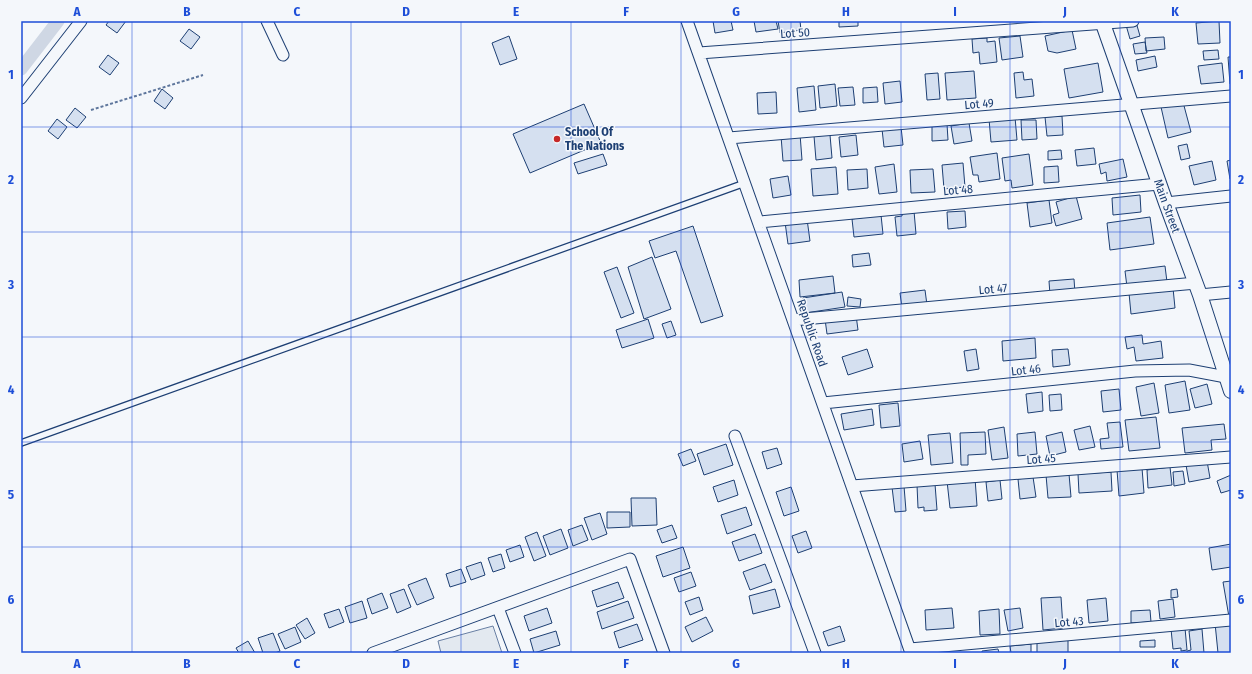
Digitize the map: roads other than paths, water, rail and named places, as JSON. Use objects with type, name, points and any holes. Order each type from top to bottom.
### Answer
[{"type":"street","points":[[21,98],[81,21]]},
{"type":"street","points":[[267,21],[283,55]]},
{"type":"street","name":"Republic Road","points":[[687,21],[910,651]]},
{"type":"street","name":"Lot 50","points":[[699,54],[1102,22],[1133,21]]},
{"type":"street","name":"Main Street","points":[[1102,22],[1198,289],[1228,376],[1231,391]]},
{"type":"street","name":"Lot 49","points":[[729,138],[1231,96]]},
{"type":"street","name":"Lot 48","points":[[759,222],[1159,184]]},
{"type":"street","points":[[1166,203],[1231,196]]},
{"type":"street","name":"Lot 47","points":[[793,320],[1198,289],[1231,292]]},
{"type":"street","name":"Lot 46","points":[[823,403],[1135,372],[1189,370],[1228,376]]},
{"type":"street","points":[[735,436],[815,653]]},
{"type":"street","name":"Lot 45","points":[[852,486],[1231,457]]},
{"type":"street","points":[[373,653],[388,650],[630,559],[664,653]]},
{"type":"street","points":[[498,608],[515,653]]},
{"type":"street","name":"Lot 43","points":[[910,651],[1231,620]]},
{"type":"lane","points":[[21,443],[745,184]]},
{"type":"waterway","points":[[21,69],[58,21]]},
{"type":"place","name":"School Of The Nations","points":[[557,139]]}]
